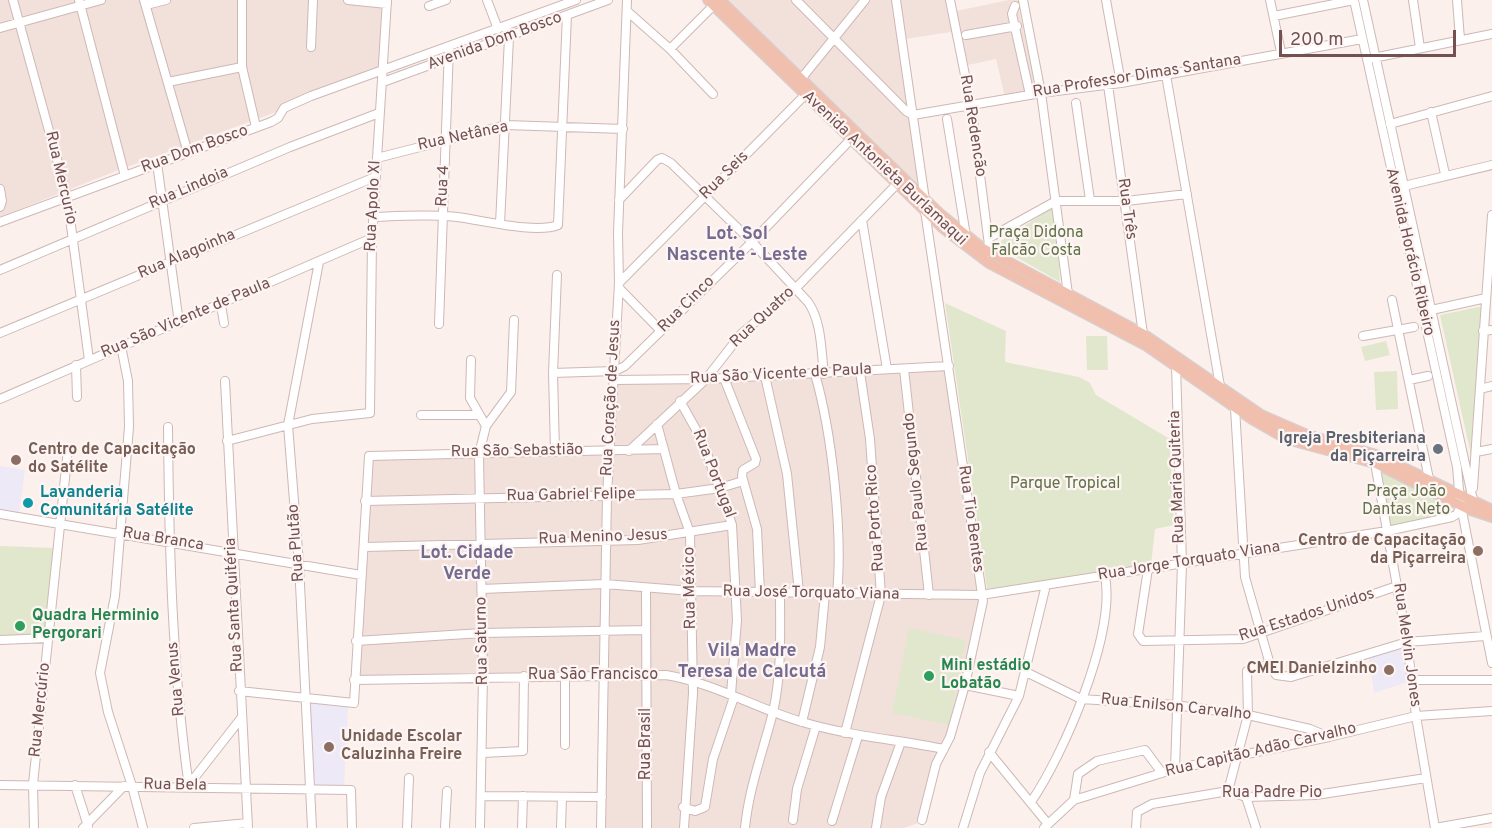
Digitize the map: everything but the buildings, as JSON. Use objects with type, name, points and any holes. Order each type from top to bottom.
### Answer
[{"type":"main road","name":"Avenida Antonieta Burlamaqui","points":[[714,2],[801,79],[914,195],[925,211],[960,243],[1178,361]]},
{"type":"main road","name":"Avenida Antonieta Burlamaqui","points":[[758,42],[805,95],[854,135],[897,184],[925,200],[1002,264]]},
{"type":"main road","points":[[925,200],[925,211]]},
{"type":"main road","name":"Avenida Antonieta Burlamaqui","points":[[1014,271],[1068,294],[1143,334],[1235,408],[1287,439],[1315,442],[1376,455],[1473,498],[1492,510]]},
{"type":"main road","name":"Avenida Antonieta Burlamaqui","points":[[1188,369],[1220,386],[1261,415],[1315,442]]},
{"type":"main road","name":"Avenida Antonieta Burlamaqui","points":[[1331,446],[1375,463],[1492,517]]},
{"type":"street","name":"Rua Mercurio","points":[[13,0],[67,196],[89,360]]},
{"type":"street","points":[[0,28],[80,3],[101,0]]},
{"type":"street","points":[[166,0],[145,3],[188,153]]},
{"type":"street","points":[[242,0],[242,66],[256,128]]},
{"type":"street","points":[[311,47],[313,0]]},
{"type":"street","points":[[348,0],[387,2]]},
{"type":"street","points":[[429,6],[446,0]]},
{"type":"street","points":[[487,0],[509,38],[500,224]]},
{"type":"street","name":"Avenida Dom Bosco","points":[[384,69],[576,0]]},
{"type":"street","name":"Avenida Dom Bosco","points":[[383,82],[509,38],[608,0]]},
{"type":"street","name":"Rua Coração de Jesus","points":[[601,828],[607,496],[619,286],[619,200],[627,0]]},
{"type":"street","points":[[796,0],[833,40],[906,111],[913,115]]},
{"type":"street","points":[[801,79],[864,0]]},
{"type":"street","points":[[896,0],[925,200]]},
{"type":"street","name":"Rua Redencão","points":[[950,0],[971,105],[990,253]]},
{"type":"street","points":[[1023,0],[1041,93],[1068,294]]},
{"type":"street","points":[[1106,0],[1120,83]]},
{"type":"street","points":[[1270,0],[1281,52]]},
{"type":"street","points":[[1274,16],[1354,0]]},
{"type":"street","name":"Avenida Horácio Ribeiro","points":[[1354,0],[1457,467],[1485,636],[1492,663]]},
{"type":"street","name":"Avenida Horácio Ribeiro","points":[[1363,0],[1473,498]]},
{"type":"street","points":[[1413,0],[1420,48]]},
{"type":"street","points":[[1457,0],[1460,39]]},
{"type":"street","name":"Rua Apolo XI","points":[[288,425],[312,419],[370,413],[372,238],[387,2]]},
{"type":"street","points":[[670,49],[714,2]]},
{"type":"street","points":[[80,3],[126,176]]},
{"type":"street","points":[[1015,6],[1012,14],[1017,26],[1030,95]]},
{"type":"street","points":[[627,11],[670,49],[713,94]]},
{"type":"street","points":[[373,217],[442,216],[500,224],[548,227],[558,225],[567,15]]},
{"type":"street","points":[[966,35],[1017,26]]},
{"type":"street","points":[[1366,60],[1492,34]]},
{"type":"street","name":"Rua Professor Dimas Santana","points":[[913,115],[1041,93],[1120,83],[1362,39]]},
{"type":"street","name":"Rua 4","points":[[438,324],[449,47]]},
{"type":"street","points":[[168,82],[242,66]]},
{"type":"street","name":"Rua Dom Bosco","points":[[0,222],[256,128],[278,118],[284,108],[295,102],[384,69]]},
{"type":"street","points":[[1166,75],[1220,386]]},
{"type":"street","name":"Rua Três","points":[[1108,85],[1143,334]]},
{"type":"street","name":"Rua Seis","points":[[619,286],[805,95]]},
{"type":"street","points":[[1390,124],[1492,96]]},
{"type":"street","points":[[1076,103],[1090,200]]},
{"type":"street","points":[[1431,112],[1445,174]]},
{"type":"street","name":"Rua Lindoia","points":[[0,270],[346,123],[379,113]]},
{"type":"street","points":[[947,119],[966,236]]},
{"type":"street","name":"Rua Netânea","points":[[377,158],[506,125],[623,129]]},
{"type":"street","name":"Rua Cinco","points":[[615,370],[634,359],[752,242],[854,135]]},
{"type":"street","points":[[619,200],[652,164],[662,158],[706,196],[796,288],[814,310],[824,374]]},
{"type":"street","points":[[157,163],[179,323]]},
{"type":"street","points":[[1404,186],[1445,174],[1492,165]]},
{"type":"street","name":"Rua Alagoinha","points":[[0,333],[375,177]]},
{"type":"street","name":"Rua Quatro","points":[[628,451],[706,379],[741,334],[796,288],[897,184]]},
{"type":"street","points":[[0,189],[2,201],[0,207]]},
{"type":"street","points":[[989,238],[1056,201],[1126,201],[1187,194]]},
{"type":"street","name":"Rua Tio Bentes","points":[[922,820],[936,764],[950,737],[965,685],[983,601],[925,211]]},
{"type":"street","points":[[1473,498],[1492,215]]},
{"type":"street","points":[[862,220],[886,369]]},
{"type":"street","name":"Rua São Vicente de Paula","points":[[0,399],[372,238]]},
{"type":"street","name":"Rua Plutão","points":[[312,828],[299,564],[288,425],[290,403],[319,262]]},
{"type":"street","points":[[555,451],[553,373],[557,275]]},
{"type":"street","points":[[619,286],[661,331]]},
{"type":"street","points":[[1422,312],[1486,298]]},
{"type":"street","points":[[1392,300],[1429,479]]},
{"type":"street","points":[[221,305],[224,323]]},
{"type":"street","name":"Rua Saturno","points":[[480,828],[483,676],[478,454],[486,426],[511,392],[514,320]]},
{"type":"street","points":[[1363,336],[1414,327]]},
{"type":"street","points":[[1483,331],[1492,330]]},
{"type":"street","points":[[121,346],[128,381],[129,427],[115,596],[100,673],[128,786],[143,828]]},
{"type":"street","points":[[471,360],[469,391],[478,415],[486,426]]},
{"type":"street","name":"Rua Maria Quiteria","points":[[1175,769],[1175,705],[1180,641],[1182,564],[1178,361]]},
{"type":"street","points":[[76,365],[77,397]]},
{"type":"street","name":"Rua São Vicente de Paula","points":[[613,380],[706,379],[949,366]]},
{"type":"street","name":"Rua Paulo Segundo","points":[[904,369],[929,595]]},
{"type":"street","points":[[553,373],[615,370]]},
{"type":"street","name":"Rua Porto Rico","points":[[845,733],[881,595],[870,439],[860,372]]},
{"type":"street","points":[[814,374],[833,478],[838,558],[837,594]]},
{"type":"street","points":[[765,376],[787,474],[799,592]]},
{"type":"street","points":[[1409,380],[1428,376]]},
{"type":"street","points":[[724,378],[756,456],[755,463],[743,470],[743,481],[758,529],[760,593]]},
{"type":"street","name":"Rua Santa Quitéria","points":[[225,381],[239,691],[248,826]]},
{"type":"street","points":[[1480,389],[1492,386]]},
{"type":"street","name":"Rua Portugal","points":[[680,401],[703,442],[732,525],[736,593],[733,696],[713,759],[705,807],[695,811],[683,807]]},
{"type":"street","points":[[1235,408],[1245,577],[1270,664],[1276,675],[1291,677],[1407,642],[1485,636]]},
{"type":"street","points":[[420,415],[478,415]]},
{"type":"street","name":"Rua México","points":[[657,424],[676,494],[690,533],[692,719],[683,807],[684,828]]},
{"type":"street","points":[[227,441],[288,425]]},
{"type":"street","name":"Rua Venus","points":[[168,428],[169,541],[177,687],[188,784]]},
{"type":"street","name":"Rua Mercúrio","points":[[34,828],[33,784],[68,449]]},
{"type":"street","name":"Rua São Sebastião","points":[[365,501],[369,456],[664,449]]},
{"type":"street","points":[[1476,452],[1492,449]]},
{"type":"street","name":"Rua Melvin Jones","points":[[1375,463],[1407,642],[1416,716],[1435,828]]},
{"type":"street","name":"Rua Gabriel Felipe","points":[[365,501],[676,494],[720,488],[743,481]]},
{"type":"street","points":[[239,691],[354,703],[356,641],[365,547],[365,501]]},
{"type":"street","name":"Rua Jorge Torquato Viana","points":[[981,595],[1387,531],[1452,518],[1462,505]]},
{"type":"street","name":"Rua Branca","points":[[0,514],[361,575]]},
{"type":"street","name":"Rua Menino Jesus","points":[[365,547],[480,542],[638,540],[732,525]]},
{"type":"street","name":"Rua Estados Unidos","points":[[1148,569],[1138,634],[1143,641],[1243,639],[1397,586]]},
{"type":"street","points":[[1031,802],[1050,773],[1081,699],[1105,620],[1105,576]]},
{"type":"street","points":[[482,590],[605,584]]},
{"type":"street","name":"Rua José Torquato Viana","points":[[605,584],[736,593],[981,595]]},
{"type":"street","points":[[963,828],[974,788],[989,752],[1019,696],[1046,585]]},
{"type":"street","name":"Rua Brasil","points":[[646,588],[647,828]]},
{"type":"street","points":[[745,828],[753,777],[772,712],[779,662],[780,593]]},
{"type":"street","points":[[802,722],[820,647],[825,594]]},
{"type":"street","points":[[356,641],[482,633],[646,630]]},
{"type":"street","points":[[0,640],[49,638]]},
{"type":"street","points":[[1228,791],[1248,715],[1247,671],[1270,664]]},
{"type":"street","name":"Rua Enilson Carvalho","points":[[1026,672],[1081,699],[1175,705],[1248,715],[1320,732],[1329,737]]},
{"type":"street","points":[[564,675],[565,745]]},
{"type":"street","name":"Rua São Francisco","points":[[483,676],[648,675],[692,679],[772,712],[816,726],[858,736],[944,749]]},
{"type":"street","points":[[354,680],[483,676]]},
{"type":"street","points":[[483,753],[521,753],[525,748],[525,676]]},
{"type":"street","points":[[1412,680],[1492,680]]},
{"type":"street","points":[[965,685],[1019,696]]},
{"type":"street","name":"Rua Capitão Adão Carvalho","points":[[1046,826],[1074,800],[1175,769],[1329,737],[1416,716],[1492,711]]},
{"type":"street","points":[[188,784],[242,717]]},
{"type":"street","points":[[793,820],[797,789],[816,726]]},
{"type":"street","points":[[832,821],[858,736]]},
{"type":"street","points":[[876,828],[881,797],[901,742]]},
{"type":"street","points":[[1074,800],[1078,774],[1083,768],[1097,761],[1145,750],[1162,773]]},
{"type":"street","points":[[989,752],[1031,802],[1046,826]]},
{"type":"street","points":[[408,828],[409,778]]},
{"type":"street","name":"Rua Padre Pio","points":[[1136,828],[1137,812],[1145,806],[1228,791],[1246,797],[1332,794],[1426,778]]},
{"type":"street","name":"Rua Bela","points":[[0,785],[188,784],[247,788],[351,790],[352,828]]},
{"type":"street","points":[[75,785],[86,827],[128,786]]},
{"type":"street","points":[[445,828],[447,791]]},
{"type":"street","points":[[480,796],[602,797]]},
{"type":"street","points":[[522,828],[523,796]]},
{"type":"street","points":[[561,828],[562,796]]},
{"type":"street","points":[[1246,797],[1256,828]]},
{"type":"street","points":[[1435,828],[1492,818]]},
{"type":"street","points":[[194,828],[248,826]]},
{"type":"shaded area","points":[[0,0],[384,0],[379,74],[116,171],[0,217]]},
{"type":"shaded area","points":[[729,0],[950,0],[957,31],[899,40],[923,192]]},
{"type":"shaded area","points":[[1017,0],[1037,91],[1005,98],[996,59],[968,65],[956,11]]},
{"type":"shaded area","points":[[949,368],[982,593],[953,723],[935,760],[918,823],[904,828],[600,828],[604,675],[354,680],[369,456],[609,450],[613,379]]},
{"type":"shaded area","points":[[0,466],[25,470],[19,513],[0,510]]},
{"type":"shaded area","name":"CMEI Danielzinho","points":[[1404,646],[1408,682],[1374,693],[1369,658]]},
{"type":"shaded area","name":"Unidade Escolar Caluzinha Freire","points":[[309,703],[348,707],[344,787],[315,786]]},
{"type":"green space","name":"Praça Didona Falcão Costa","points":[[1055,206],[1060,282],[995,245]]},
{"type":"green space","name":"Parque Tropical","points":[[945,303],[1006,331],[1005,362],[1079,377],[1090,383],[1096,395],[1170,439],[1174,525],[1155,529],[1151,565],[987,589]]},
{"type":"green space","points":[[1483,306],[1473,464],[1440,315]]},
{"type":"green space","points":[[1086,336],[1107,336],[1108,370],[1087,370]]},
{"type":"green space","points":[[1386,341],[1390,355],[1365,361],[1361,347]]},
{"type":"green space","points":[[1397,371],[1398,409],[1376,410],[1374,372]]},
{"type":"green space","name":"Praça João Dantas Neto","points":[[1383,468],[1445,499],[1452,513],[1389,527],[1380,473]]},
{"type":"green space","points":[[0,546],[54,548],[46,635],[0,637]]},
{"type":"green space","name":"Mini estádio Lobatão","points":[[909,628],[966,640],[949,725],[892,713]]},
{"type":"place","name":"Igreja Presbiteriana da Piçarreira","points":[[1438,449]]},
{"type":"place","name":"Centro de Capacitação do Satélite","points":[[16,460]]},
{"type":"place","name":"Lavanderia Comunitária Satélite","points":[[28,503]]},
{"type":"place","name":"Centro de Capacitação da Piçarreira","points":[[1478,551]]},
{"type":"place","name":"Quadra Herminio Pergorari","points":[[20,626]]},
{"type":"place","name":"CMEI Danielzinho","points":[[1389,670]]},
{"type":"place","name":"Mini estádio Lobatão","points":[[929,676]]},
{"type":"place","name":"Unidade Escolar Caluzinha Freire","points":[[329,747]]},
{"type":"district","name":"Lot. Sol Nascente - Leste","points":[[737,245]]},
{"type":"district","name":"Lot. Cidade Verde","points":[[467,564]]},
{"type":"district","name":"Vila Madre Teresa de Calcutá","points":[[752,662]]}]
